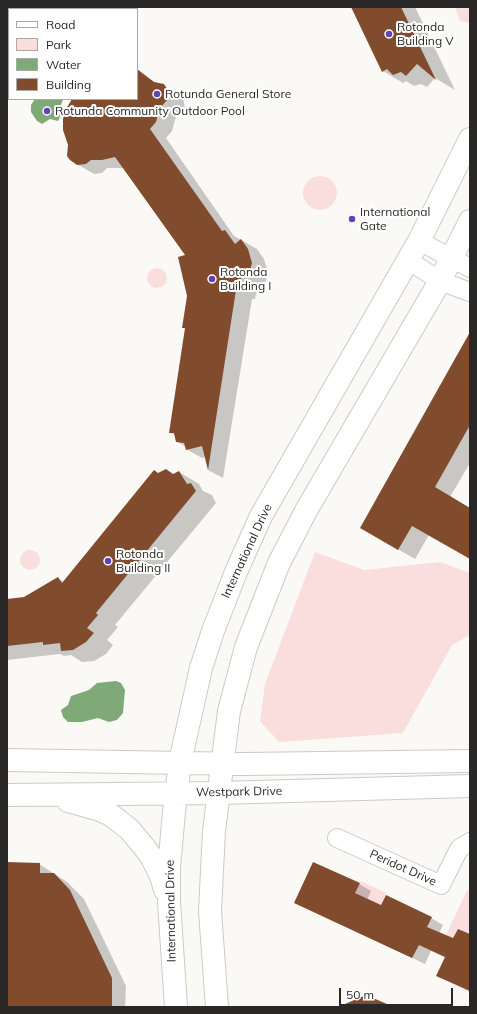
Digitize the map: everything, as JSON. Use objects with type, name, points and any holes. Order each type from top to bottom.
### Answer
[{"type":"main road","name":"International Drive","points":[[176,1007],[169,902],[169,868],[180,762],[201,668],[224,601],[247,545],[277,488],[419,241],[470,140]]},
{"type":"main road","points":[[218,1007],[210,911],[213,846],[229,710],[237,677],[254,625],[279,563],[326,475],[440,281],[470,221]]},
{"type":"main road","points":[[7,760],[180,762],[222,764],[470,761]]},
{"type":"main road","name":"Westpark Drive","points":[[7,795],[219,793],[470,786]]},
{"type":"main road","points":[[40,794],[100,810],[111,815],[129,829],[152,858],[161,876],[169,902]]},
{"type":"street","points":[[419,241],[470,268]]},
{"type":"street","points":[[408,260],[440,281],[470,292]]},
{"type":"street","name":"Peridot Drive","points":[[337,838],[441,885],[460,848],[470,842]]},
{"type":"green space","points":[[455,7],[470,7],[470,23],[460,21]]},
{"type":"green space","points":[[317,176],[323,176],[332,181],[336,187],[336,199],[332,205],[323,210],[317,210],[308,205],[303,196],[303,190],[308,181]]},
{"type":"green space","points":[[157,268],[164,271],[167,278],[164,285],[157,288],[150,285],[147,278],[150,271]]},
{"type":"green space","points":[[30,550],[37,553],[40,560],[37,567],[30,570],[23,567],[20,560],[23,553]]},
{"type":"green space","points":[[315,552],[364,570],[440,562],[470,573],[470,635],[452,645],[403,733],[279,742],[260,721],[265,684]]},
{"type":"green space","points":[[361,881],[386,893],[381,905],[355,893]]},
{"type":"green space","points":[[467,890],[470,892],[470,928],[468,933],[458,929],[453,938],[446,935]]},
{"type":"water","name":"Rotunda Community Outdoor Pool","points":[[34,100],[63,100],[61,105],[63,111],[58,121],[50,119],[42,124],[37,121],[31,112],[31,105]]},
{"type":"water","points":[[116,681],[121,683],[125,690],[123,713],[117,720],[109,722],[98,718],[82,722],[68,722],[63,717],[61,710],[68,705],[71,696],[89,690],[97,683]]},
{"type":"building","name":"Rotonda Building V","points":[[351,7],[401,7],[436,80],[417,64],[406,76],[401,72],[393,75],[387,69],[382,72]]},
{"type":"building","name":"Rotonda Building I","points":[[138,70],[154,82],[164,84],[169,92],[169,98],[160,108],[156,122],[150,129],[222,231],[225,230],[235,244],[241,239],[248,249],[252,263],[249,275],[242,273],[239,291],[236,290],[208,470],[202,446],[186,450],[184,443],[176,442],[174,433],[169,433],[185,328],[182,328],[187,296],[178,257],[185,255],[115,157],[102,160],[91,160],[86,164],[77,165],[70,160],[67,156],[68,145],[63,130],[63,119],[66,109],[71,100],[138,100]]},
{"type":"building","points":[[470,332],[470,425],[435,487],[470,508],[470,559],[412,526],[398,550],[360,528]]},
{"type":"building","name":"Rotonda Building II","points":[[166,469],[173,474],[179,471],[187,484],[191,483],[196,491],[96,613],[98,615],[87,628],[94,633],[86,642],[73,650],[61,651],[60,643],[43,645],[43,642],[7,646],[7,599],[24,597],[58,577],[62,583],[154,470],[158,473]]},
{"type":"building","points":[[7,862],[40,863],[40,873],[54,873],[70,890],[112,978],[112,1007],[7,1007]]},
{"type":"building","points":[[313,862],[360,883],[355,893],[381,905],[386,895],[432,917],[427,927],[453,938],[458,929],[470,934],[470,991],[436,976],[445,957],[419,945],[412,958],[294,903]]},
{"type":"building","points":[[366,995],[394,1007],[338,1007]]},
{"type":"place","name":"Rotonda Building V","points":[[389,34]]},
{"type":"place","name":"Rotunda General Store","points":[[157,94]]},
{"type":"place","name":"Rotunda Community Outdoor Pool","points":[[47,111]]},
{"type":"place","name":"International Gate","points":[[352,219]]},
{"type":"place","name":"Rotonda Building I","points":[[212,279]]},
{"type":"place","name":"Rotonda Building II","points":[[108,561]]}]
